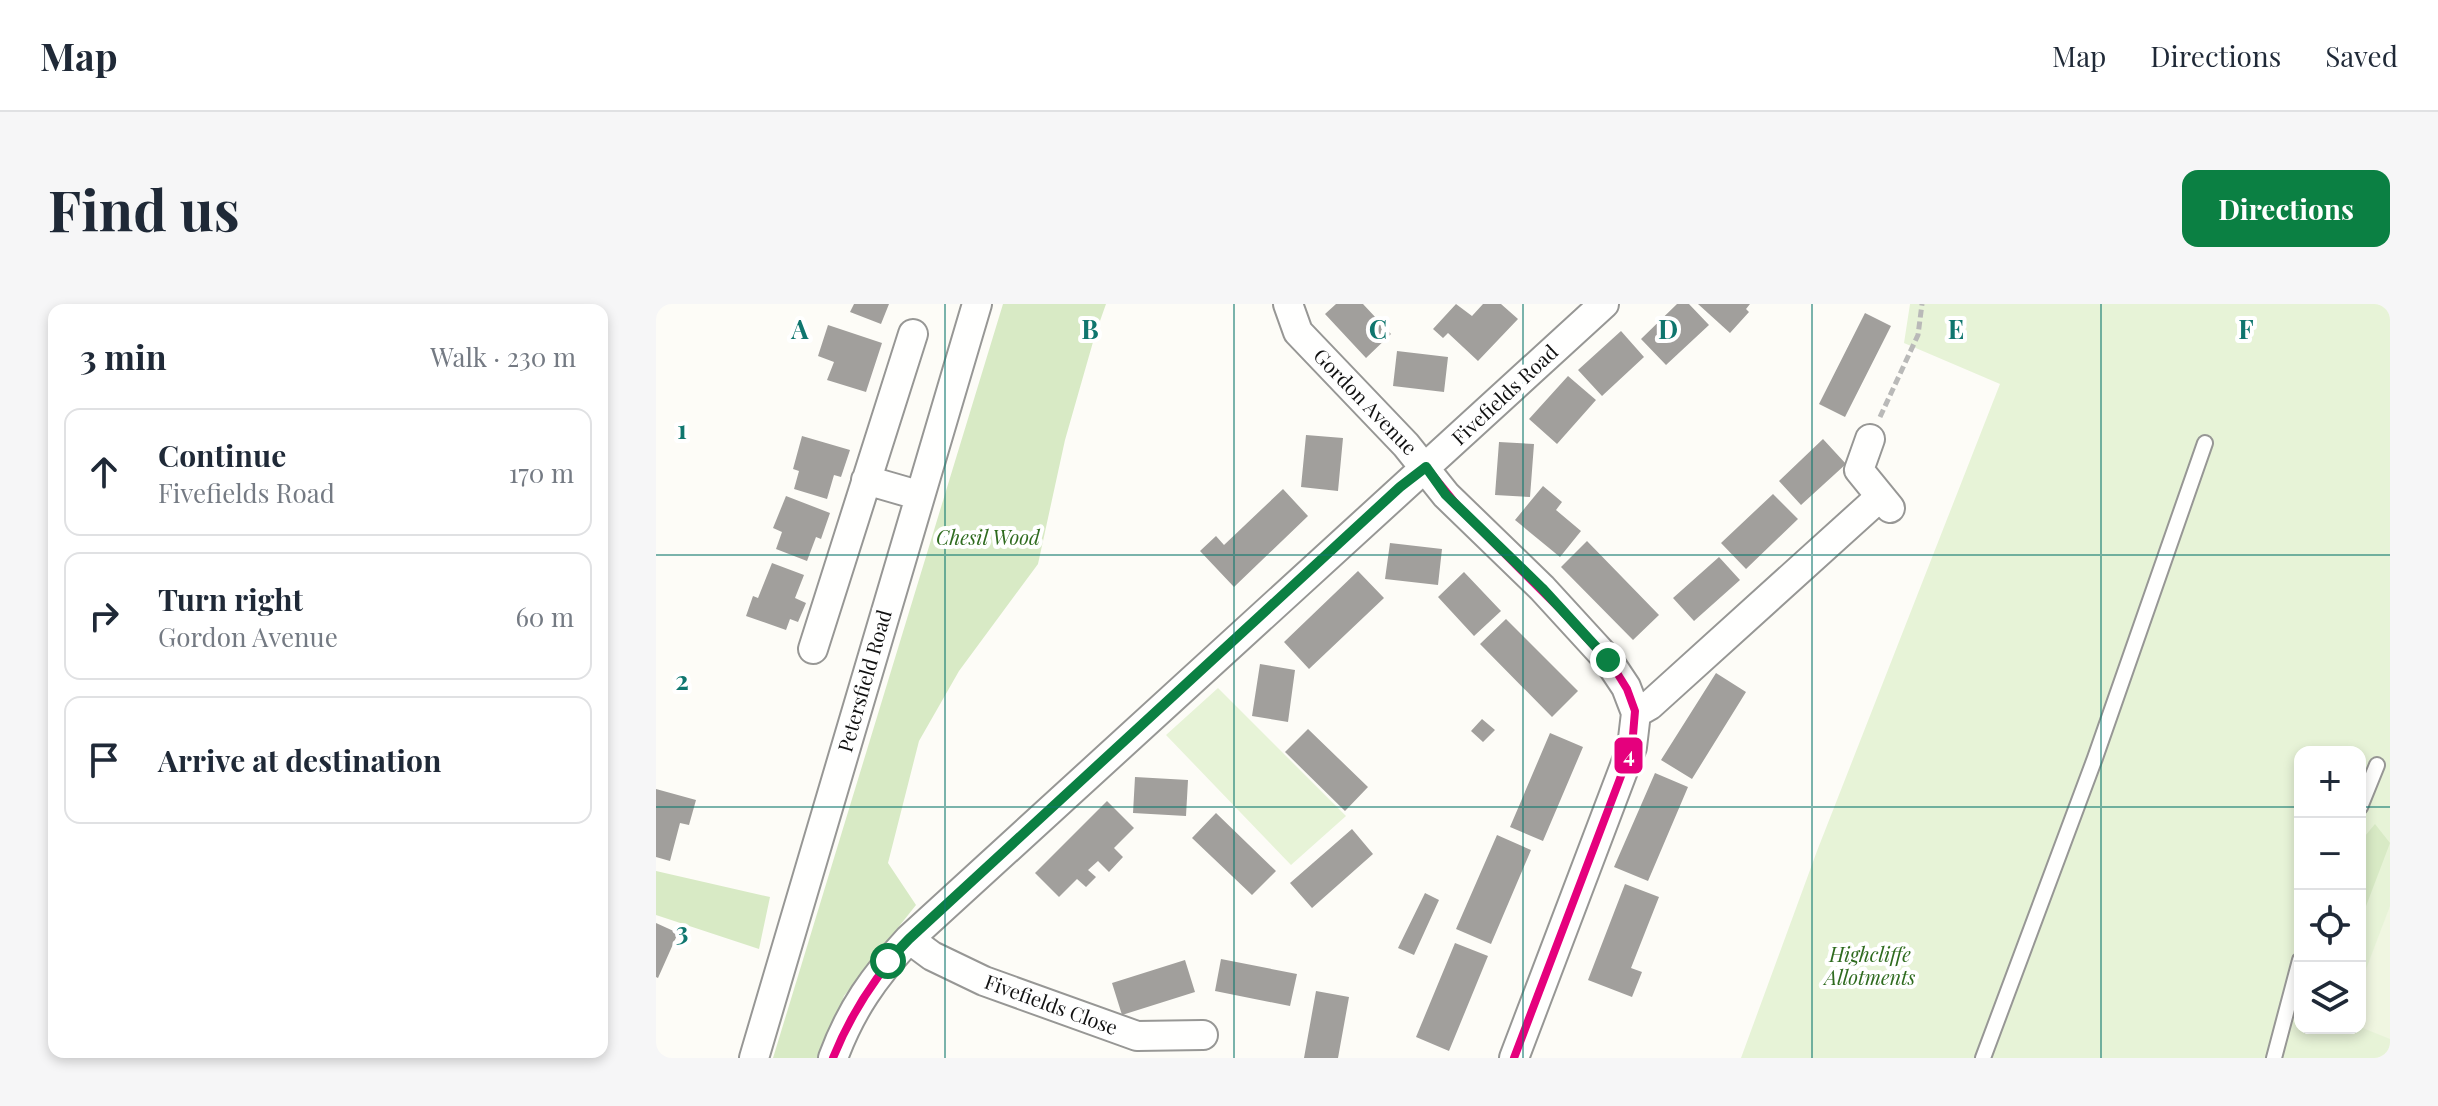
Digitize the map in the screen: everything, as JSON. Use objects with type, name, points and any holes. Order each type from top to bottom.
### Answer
[{"type":"street","name":"Petersfield Road","points":[[754,1058],[918,495],[977,304]]},
{"type":"street","name":"Gordon Avenue","points":[[1288,304],[1298,332],[1426,467],[1446,495],[1542,588],[1608,660],[1626,687],[1636,713]]},
{"type":"street","name":"Fivefields Road","points":[[833,1058],[858,1000],[909,939],[1400,487],[1426,467],[1604,304]]},
{"type":"street","points":[[813,649],[913,334]]},
{"type":"street","points":[[1514,1058],[1632,747],[1636,713],[1650,705],[1885,502],[1859,470],[1870,439]]},
{"type":"street","points":[[866,480],[918,495]]},
{"type":"street","name":"Fivefields Close","points":[[909,939],[932,956],[984,981],[1137,1036],[1203,1035]]},
{"type":"lane","points":[[1983,1058],[2095,758],[2205,443]]},
{"type":"lane","points":[[2366,792],[2377,765]]},
{"type":"lane","points":[[2274,1058],[2299,962]]},
{"type":"path","points":[[1870,439],[1918,335],[1922,304]]},
{"type":"green space","name":"Chesil Wood","points":[[1003,304],[1106,304],[1065,440],[1038,564],[959,671],[919,741],[888,863],[916,905],[844,996],[822,1058],[773,1058]]},
{"type":"green space","name":"Highcliffe Allotments","points":[[1910,304],[2390,304],[2390,1058],[1741,1058],[1817,851],[2000,384],[1904,343]]},
{"type":"green space","points":[[1218,688],[1346,816],[1291,865],[1166,735]]},
{"type":"green space","points":[[2375,824],[2390,843],[2366,906],[2366,890],[2366,835]]},
{"type":"green space","points":[[656,871],[770,897],[759,949],[656,915]]},
{"type":"green space","points":[[2390,906],[2390,1039],[2366,1029],[2366,969]]},
{"type":"building","points":[[854,304],[889,304],[881,324],[850,312]]},
{"type":"building","points":[[1336,304],[1363,304],[1391,334],[1366,358],[1325,314]]},
{"type":"building","points":[[1456,304],[1472,316],[1483,304],[1501,304],[1518,319],[1478,361],[1448,333],[1443,338],[1433,329]]},
{"type":"building","points":[[1677,304],[1689,304],[1709,325],[1666,365],[1641,339]]},
{"type":"building","points":[[1698,304],[1750,304],[1746,309],[1749,312],[1730,333]]},
{"type":"building","points":[[1865,313],[1891,326],[1845,417],[1819,404]]},
{"type":"building","points":[[828,325],[882,343],[866,392],[827,380],[834,362],[818,356]]},
{"type":"building","points":[[1621,331],[1644,357],[1602,396],[1578,370]]},
{"type":"building","points":[[1397,351],[1448,357],[1444,392],[1393,386]]},
{"type":"building","points":[[1568,376],[1596,400],[1557,444],[1529,419]]},
{"type":"building","points":[[1306,435],[1343,438],[1338,491],[1301,487]]},
{"type":"building","points":[[802,436],[850,450],[841,477],[834,475],[827,499],[794,489],[799,471],[793,469]]},
{"type":"building","points":[[1823,439],[1846,464],[1801,505],[1779,481]]},
{"type":"building","points":[[1499,442],[1534,444],[1530,497],[1495,495]]},
{"type":"building","points":[[1543,486],[1562,502],[1556,510],[1581,531],[1560,557],[1515,520]]},
{"type":"building","points":[[1283,489],[1308,516],[1234,587],[1200,551],[1216,536],[1224,545]]},
{"type":"building","points":[[1773,494],[1798,519],[1746,569],[1721,543]]},
{"type":"building","points":[[786,496],[830,513],[821,539],[816,537],[807,561],[776,549],[782,532],[773,528]]},
{"type":"building","points":[[1587,541],[1659,615],[1633,640],[1561,567]]},
{"type":"building","points":[[1390,543],[1442,549],[1438,585],[1385,579]]},
{"type":"building","points":[[1719,557],[1740,580],[1694,621],[1673,598]]},
{"type":"building","points":[[772,563],[804,575],[795,598],[806,603],[798,622],[790,619],[786,630],[746,616],[753,596],[758,598]]},
{"type":"building","points":[[1358,571],[1384,598],[1309,669],[1284,642]]},
{"type":"building","points":[[1464,572],[1501,611],[1474,636],[1438,597]]},
{"type":"building","points":[[1506,619],[1578,691],[1552,717],[1480,644]]},
{"type":"building","points":[[1260,664],[1295,670],[1288,722],[1252,716]]},
{"type":"building","points":[[1716,673],[1746,692],[1692,779],[1661,760]]},
{"type":"building","points":[[1482,719],[1495,730],[1483,742],[1471,731]]},
{"type":"building","points":[[1308,729],[1368,787],[1345,811],[1285,752]]},
{"type":"building","points":[[1550,733],[1583,747],[1543,841],[1510,827]]},
{"type":"building","points":[[1655,773],[1688,787],[1648,881],[1614,867]]},
{"type":"building","points":[[1135,777],[1188,780],[1186,816],[1133,813]]},
{"type":"building","points":[[656,789],[696,800],[689,825],[680,823],[670,861],[656,857]]},
{"type":"building","points":[[1107,801],[1134,828],[1114,848],[1123,857],[1109,872],[1098,861],[1088,870],[1096,877],[1086,887],[1077,879],[1059,897],[1035,873]]},
{"type":"building","points":[[1216,813],[1276,871],[1252,895],[1192,838]]},
{"type":"building","points":[[1352,829],[1373,854],[1312,908],[1290,883]]},
{"type":"building","points":[[1497,835],[1531,850],[1491,944],[1456,929]]},
{"type":"building","points":[[1625,884],[1659,897],[1631,968],[1642,972],[1632,997],[1588,980]]},
{"type":"building","points":[[1425,893],[1439,900],[1414,955],[1398,948]]},
{"type":"building","points":[[656,923],[678,933],[658,978],[656,977]]},
{"type":"building","points":[[1455,943],[1488,956],[1449,1051],[1416,1037]]},
{"type":"building","points":[[1221,959],[1297,974],[1290,1006],[1215,991]]},
{"type":"building","points":[[1185,960],[1195,992],[1122,1015],[1112,983]]},
{"type":"building","points":[[1316,991],[1349,997],[1338,1058],[1304,1058]]},
{"type":"transit line","name":"4","points":[[833,1058],[865,995],[909,939],[1400,487],[1426,467],[1461,510],[1614,668],[1627,689],[1635,711],[1632,747],[1514,1058]]},
{"type":"route","points":[[888,961],[1400,487],[1426,467],[1446,495],[1542,588],[1608,660]]}]
